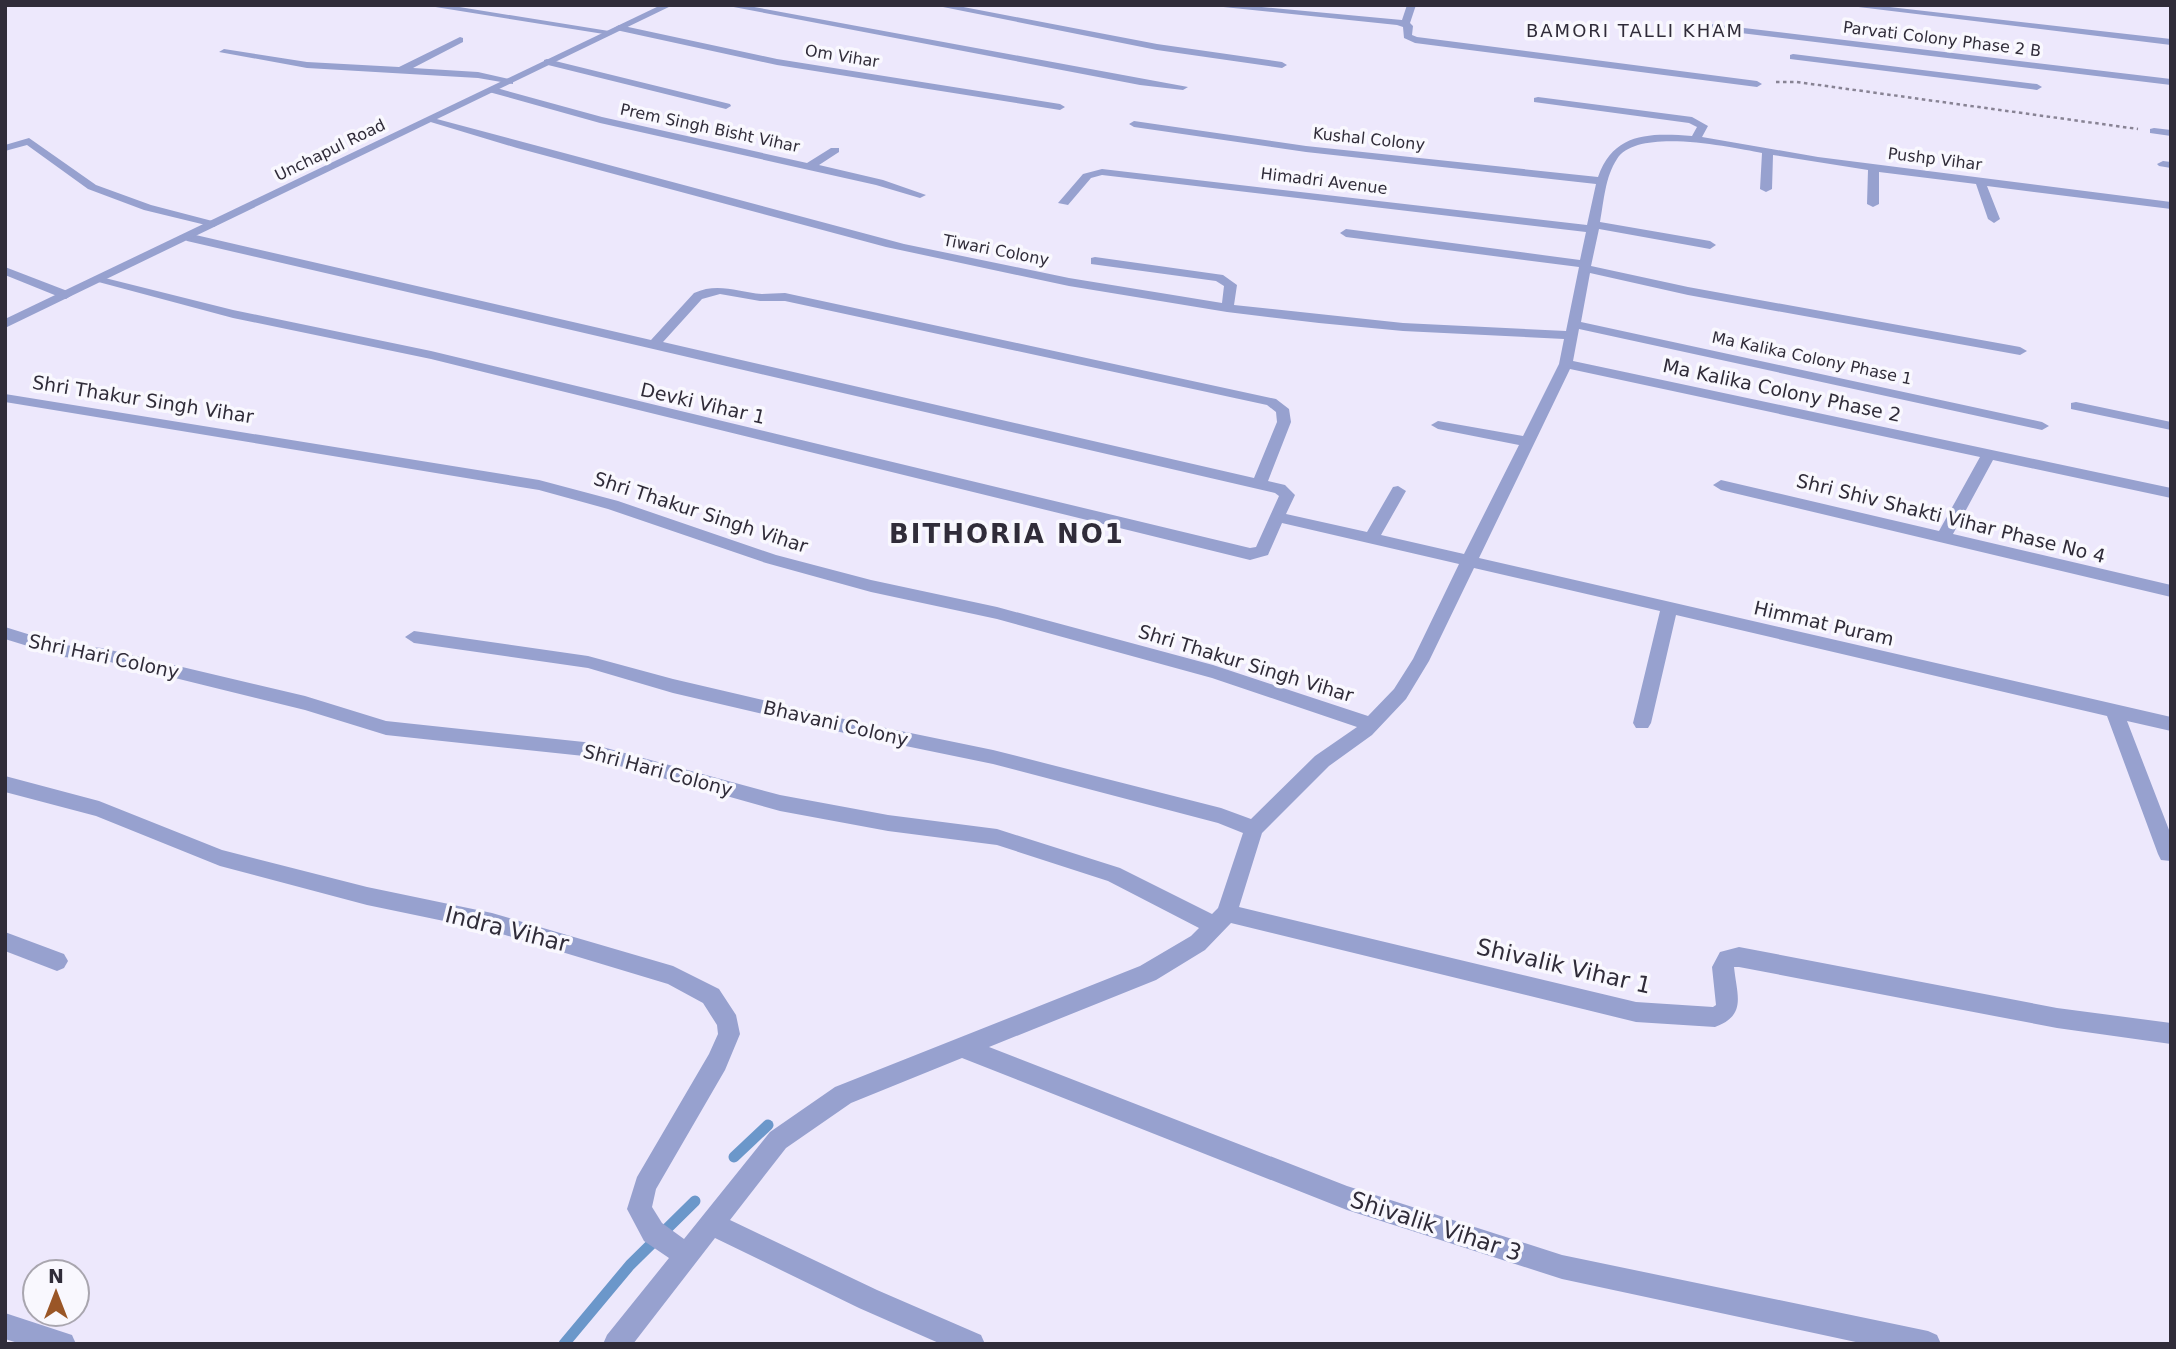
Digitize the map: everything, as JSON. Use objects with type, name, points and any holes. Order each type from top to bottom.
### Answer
[{"type":"street","name":"Om Vihar","points":[[427,5],[615,30],[776,62],[1060,107]]},
{"type":"street","name":"Unchapul Road","points":[[5,324],[669,5]]},
{"type":"street","points":[[727,5],[1140,82],[1183,87]]},
{"type":"street","points":[[937,5],[1157,47],[1282,65]]},
{"type":"street","points":[[1208,5],[1405,24]]},
{"type":"street","points":[[1405,24],[1412,5]]},
{"type":"street","points":[[1846,5],[2171,43]]},
{"type":"street","points":[[1405,24],[1408,26],[1407,36],[1415,40],[1757,84]]},
{"type":"street","name":"Parvati Colony Phase 2 B","points":[[1710,27],[2171,82]]},
{"type":"street","points":[[400,71],[460,40]]},
{"type":"street","points":[[1825,41],[1827,61]]},
{"type":"street","points":[[224,52],[307,65],[478,75],[509,82]]},
{"type":"street","points":[[1793,57],[2038,87]]},
{"type":"street","points":[[547,62],[726,106]]},
{"type":"street","name":"Prem Singh Bisht Vihar","points":[[493,90],[600,120],[879,182],[920,195]]},
{"type":"street","points":[[1538,100],[1692,120],[1701,123],[1703,127],[1695,140]]},
{"type":"street","name":"Tiwari Colony","points":[[429,120],[901,247],[1035,275],[1227,308],[1402,327],[1498,334],[1572,330]]},
{"type":"street","name":"Kushal Colony","points":[[1134,124],[1306,149],[1602,181]]},
{"type":"street","points":[[2154,131],[2171,134]]},
{"type":"street","name":"Pushp Vihar","points":[[1602,181],[1610,156],[1620,147],[1637,142],[1695,140],[1874,167],[2171,206]]},
{"type":"street","points":[[5,148],[29,141],[92,187],[148,208],[214,223]]},
{"type":"street","points":[[810,166],[835,150]]},
{"type":"street","points":[[1766,189],[1768,152]]},
{"type":"street","points":[[1873,204],[1874,167]]},
{"type":"street","name":"Himadri Avenue","points":[[1064,203],[1087,176],[1102,172],[1593,227],[1710,245]]},
{"type":"street","points":[[616,1344],[668,1243],[710,1223],[778,1140],[812,1114],[843,1095],[1148,973],[1198,943],[1222,920],[1254,829],[1322,761],[1370,724],[1400,694],[1420,661],[1566,364],[1602,181]]},
{"type":"street","points":[[1980,181],[1994,219]]},
{"type":"street","points":[[1346,233],[1585,266],[1688,292],[2020,351]]},
{"type":"street","points":[[187,237],[1259,484],[1285,491],[1287,495],[1279,517]]},
{"type":"street","points":[[1095,261],[1219,278],[1231,285],[1227,308]]},
{"type":"street","points":[[5,271],[66,295]]},
{"type":"street","name":"Devki Vihar 1","points":[[97,280],[233,314],[431,355],[1250,554],[1262,551],[1279,517]]},
{"type":"street","points":[[653,345],[698,296],[706,292],[727,290],[758,298],[785,297],[1271,402],[1281,407],[1285,414],[1284,422],[1259,484]]},
{"type":"street","name":"Ma Kalika Colony Phase 1","points":[[1572,330],[2042,426]]},
{"type":"street","name":"Ma Kalika Colony Phase 2","points":[[1566,364],[2171,493]]},
{"type":"street","name":"Shri Thakur Singh Vihar","points":[[5,398],[539,485],[613,505],[772,559],[870,586],[997,613],[1199,668],[1335,710],[1370,724]]},
{"type":"street","points":[[2076,406],[2171,426]]},
{"type":"street","points":[[1438,425],[1529,442]]},
{"type":"street","points":[[1944,536],[1989,454]]},
{"type":"street","name":"Shri Shiv Shakti Vihar Phase No 4","points":[[1721,485],[2171,591]]},
{"type":"street","points":[[1371,539],[1398,491]]},
{"type":"street","name":"Himmat Puram","points":[[1279,517],[1669,610],[2171,724]]},
{"type":"street","points":[[1642,723],[1669,610]]},
{"type":"street","name":"Shri Hari Colony","points":[[5,633],[63,651],[102,654],[305,703],[386,728],[584,748],[780,803],[888,823],[997,837],[1113,874],[1222,920]]},
{"type":"street","name":"Bhavani Colony","points":[[414,637],[588,662],[673,686],[857,729],[993,757],[1221,816],[1254,829]]},
{"type":"street","points":[[2115,710],[2168,854]]},
{"type":"street","name":"Indra Vihar","points":[[5,784],[99,809],[220,858],[367,896],[492,922],[673,976],[711,996],[728,1021],[729,1034],[717,1062],[645,1185],[639,1209],[668,1243]]},
{"type":"street","name":"Shivalik Vihar 1","points":[[1222,920],[1636,1012],[1715,1017],[1727,1010],[1723,967],[1727,959],[1740,957],[2057,1018],[2171,1034]]},
{"type":"street","points":[[5,942],[57,961]]},
{"type":"street","name":"Shivalik Vihar 3","points":[[961,1047],[1347,1198],[1562,1267],[1928,1344]]},
{"type":"street","points":[[710,1223],[868,1299],[972,1344]]},
{"type":"street","points":[[5,1326],[63,1344]]},
{"type":"path","points":[[1757,84],[1797,82],[2154,131]]},
{"type":"waterway","points":[[734,1157],[768,1125]]},
{"type":"waterway","points":[[564,1344],[630,1265],[695,1201]]},
{"type":"district","name":"BAMORI TALLI KHAM","points":[[1635,30]]},
{"type":"district","name":"BITHORIA NO1","points":[[1007,534]]}]
